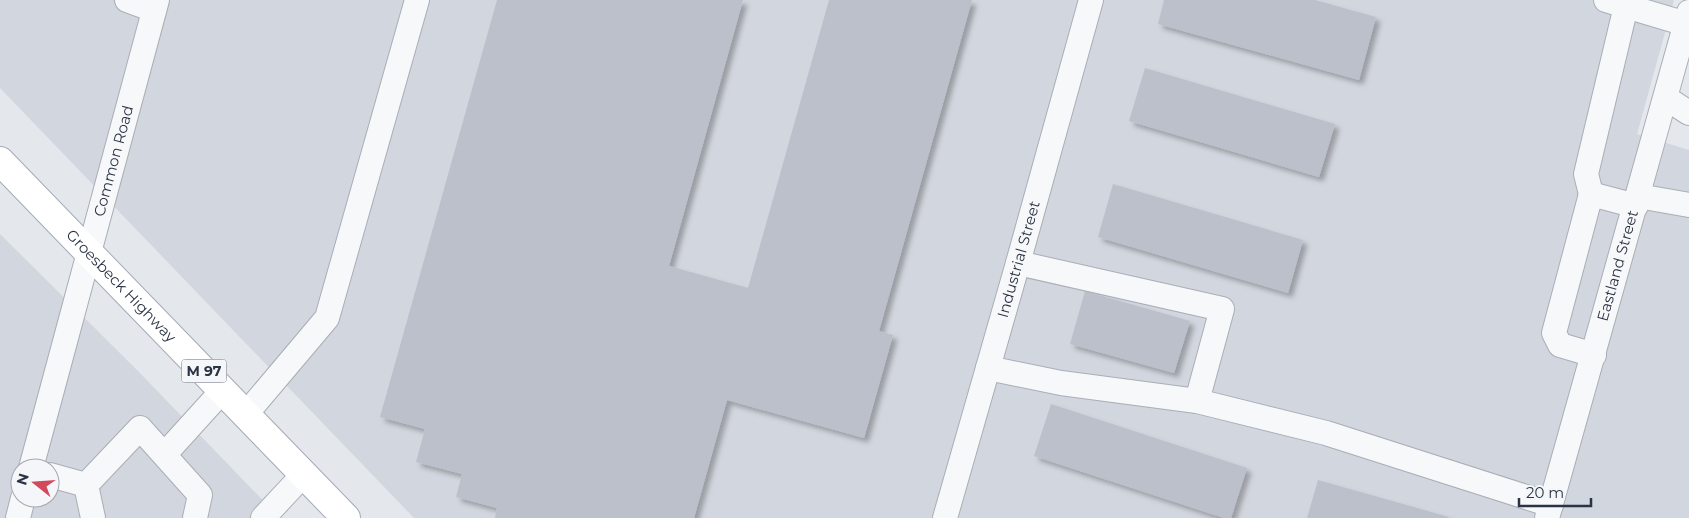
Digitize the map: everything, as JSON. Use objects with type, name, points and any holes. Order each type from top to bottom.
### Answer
[{"type":"main road","name":"Groesbeck Highway","points":[[0,161],[346,518]]},
{"type":"street","points":[[127,0],[156,5]]},
{"type":"street","points":[[246,414],[327,318],[417,0]]},
{"type":"street","name":"Industrial Street","points":[[945,518],[1091,0]]},
{"type":"street","points":[[1594,355],[1560,345],[1554,333],[1591,194],[1586,174],[1628,4],[1687,18]]},
{"type":"street","name":"Common Road","points":[[34,458],[156,5]]},
{"type":"street","name":"Eastland Street","points":[[1549,512],[1687,18]]},
{"type":"street","points":[[1666,98],[1689,113]]},
{"type":"street","points":[[1591,194],[1689,206]]},
{"type":"street","points":[[1018,263],[1222,309],[1197,401]]},
{"type":"street","points":[[988,368],[1061,383],[1197,401],[1326,434],[1549,512]]},
{"type":"street","points":[[165,454],[223,390]]},
{"type":"street","points":[[86,486],[140,428],[165,454],[200,496],[195,518]]},
{"type":"street","points":[[263,518],[304,474]]},
{"type":"street","points":[[60,478],[86,486]]},
{"type":"street","points":[[86,486],[93,518]]},
{"type":"shaded area","points":[[0,0],[1674,0],[1637,134],[1689,150],[1689,518],[414,518],[0,88]]},
{"type":"shaded area","points":[[0,234],[138,371],[280,518],[0,518]]},
{"type":"building","points":[[497,0],[743,0],[669,266],[748,288],[829,0],[972,0],[879,331],[893,335],[864,438],[727,400],[694,518],[495,518],[497,508],[456,497],[462,474],[416,462],[425,429],[380,417]]},
{"type":"building","points":[[1164,0],[1315,0],[1376,17],[1359,80],[1158,24]]},
{"type":"building","points":[[1145,68],[1335,124],[1319,177],[1129,121]]},
{"type":"building","points":[[1113,184],[1303,240],[1288,293],[1098,237]]},
{"type":"building","points":[[1085,291],[1190,321],[1174,373],[1070,344]]},
{"type":"building","points":[[1051,404],[1247,468],[1231,518],[1224,518],[1034,456]]},
{"type":"building","points":[[1318,480],[1449,517],[1307,518]]}]
